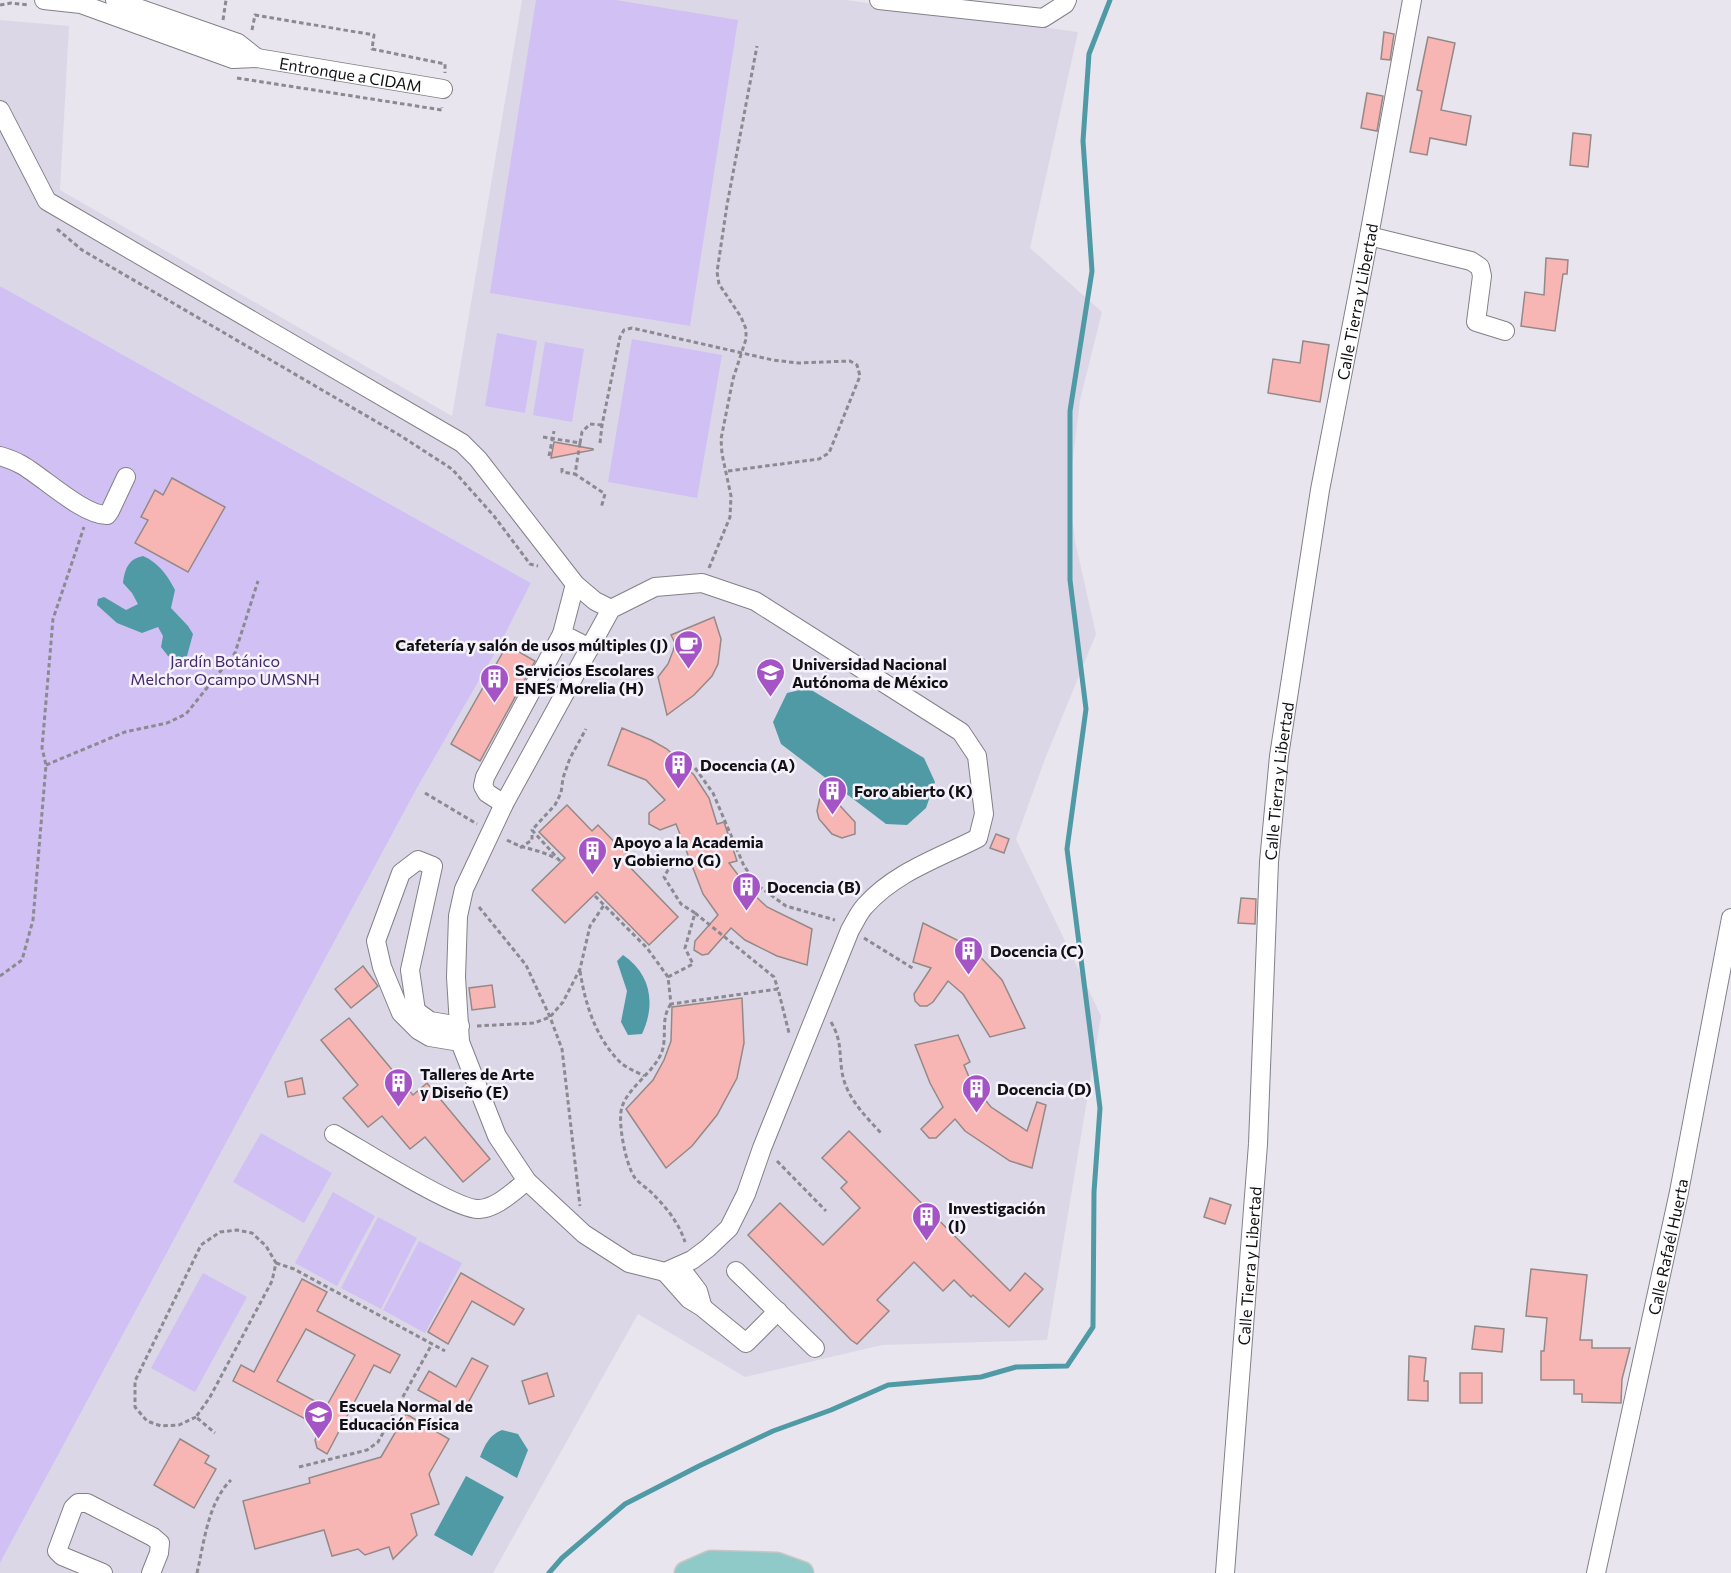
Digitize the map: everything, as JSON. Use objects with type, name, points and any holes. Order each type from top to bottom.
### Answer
[{"type":"main road","points":[[686,1573],[711,1562],[777,1564],[800,1573]]},
{"type":"street","name":"Entronque a CIDAM","points":[[44,0],[81,4],[233,58],[257,58],[444,89]]},
{"type":"street","name":"Entronque a CIDAM","points":[[115,0],[238,43],[257,58]]},
{"type":"street","points":[[879,0],[1043,18],[1065,4],[1067,0]]},
{"type":"street","name":"Calle Tierra y Libertad","points":[[1225,1573],[1258,1144],[1269,862],[1279,756],[1320,490],[1412,0]]},
{"type":"street","points":[[0,110],[47,201],[462,443],[478,459],[572,580],[595,601],[611,609]]},
{"type":"street","points":[[1369,236],[1471,261],[1480,267],[1482,276],[1476,322],[1505,331]]},
{"type":"street","points":[[0,456],[21,464],[88,511],[101,516],[106,515],[126,477]]},
{"type":"street","points":[[504,804],[487,793],[483,786],[485,777],[562,634],[572,580]]},
{"type":"street","points":[[702,584],[755,601],[961,732],[977,756],[984,814],[978,838],[902,874],[864,906],[850,930],[762,1148],[746,1194],[729,1228],[708,1248],[679,1266],[629,1263],[584,1234],[527,1182],[497,1136],[460,1034],[456,977],[458,916],[464,890],[490,831],[611,609],[655,587],[702,584]]},
{"type":"street","points":[[562,634],[590,648]]},
{"type":"street","points":[[409,1012],[410,970],[433,866],[418,860],[401,873],[376,941],[382,967],[409,1012],[460,1034]]},
{"type":"street","name":"Calle Rafaél Huerta","points":[[1596,1573],[1679,1192],[1731,918]]},
{"type":"street","points":[[334,1134],[450,1201],[476,1210],[490,1207],[527,1182]]},
{"type":"street","points":[[679,1266],[689,1299],[746,1343],[778,1311]]},
{"type":"street","points":[[736,1271],[815,1348]]},
{"type":"street","points":[[103,1573],[62,1556],[57,1551],[73,1508],[78,1503],[87,1503],[153,1537],[160,1543],[159,1553],[151,1573]]},
{"type":"path","points":[[226,0],[223,20],[233,23]]},
{"type":"path","points":[[243,27],[253,31],[255,15],[374,35],[372,50],[446,64]]},
{"type":"path","points":[[702,584],[730,517],[731,496],[721,439],[733,379],[746,339],[746,329],[741,316],[719,285],[717,272],[727,205],[757,46]]},
{"type":"path","points":[[56,228],[81,250],[401,436],[452,469],[494,516],[530,564],[572,580]]},
{"type":"path","points":[[600,443],[620,337],[624,330],[632,328],[772,360],[798,363],[850,361],[857,364],[860,376],[829,453],[819,459],[728,471]]},
{"type":"path","points":[[575,474],[582,432],[590,423],[602,425]]},
{"type":"path","points":[[549,456],[554,432]]},
{"type":"path","points":[[543,437],[580,443]]},
{"type":"path","points":[[562,468],[562,472],[575,474],[605,494],[601,508]]},
{"type":"path","points":[[0,976],[22,960],[33,920],[46,765],[42,748],[53,619],[88,511]]},
{"type":"path","points":[[46,765],[125,732],[167,723],[186,714],[235,653],[258,581]]},
{"type":"path","points":[[520,848],[532,840],[532,830],[555,805],[561,793],[570,758],[586,729]]},
{"type":"path","points":[[695,768],[713,793],[744,866],[757,885],[786,906],[838,921],[914,969]]},
{"type":"path","points":[[424,793],[520,848],[548,854],[560,861],[532,830]]},
{"type":"path","points":[[687,858],[668,870],[664,878],[681,904],[774,977],[790,1034],[803,1047]]},
{"type":"path","points":[[464,890],[526,965],[562,1049],[584,1234]]},
{"type":"path","points":[[595,896],[647,948],[668,978],[670,1004],[664,1022],[665,1039],[661,1056],[622,1105],[619,1120],[624,1148],[634,1177],[667,1208],[683,1234],[679,1266]]},
{"type":"path","points":[[460,1034],[534,1023],[550,1017],[563,1002],[580,969],[590,926],[604,905]]},
{"type":"path","points":[[668,978],[693,964],[685,948],[695,913]]},
{"type":"path","points":[[580,969],[585,1002],[600,1036],[621,1063],[645,1076]]},
{"type":"path","points":[[670,1004],[778,989]]},
{"type":"path","points":[[818,1014],[832,1023],[841,1046],[842,1074],[857,1107],[882,1134]]},
{"type":"path","points":[[762,1148],[826,1211]]},
{"type":"path","points":[[276,1263],[272,1281],[210,1397],[196,1417],[179,1425],[161,1426],[147,1421],[135,1407],[135,1381],[201,1245],[220,1232],[237,1230],[252,1233],[266,1246],[276,1263],[294,1269],[445,1351]]},
{"type":"path","points":[[298,1467],[367,1450],[378,1442],[432,1344]]},
{"type":"path","points":[[196,1417],[215,1433]]},
{"type":"path","points":[[197,1573],[213,1511],[222,1489],[231,1480]]},
{"type":"shaded area","name":"Universidad Nacional Autónoma de México","points":[[522,0],[846,0],[1078,32],[1030,248],[1102,312],[1080,400],[1069,491],[1075,541],[1096,634],[1045,759],[1016,839],[1101,1016],[1047,1340],[882,1345],[745,1377],[638,1314],[493,1573],[0,1573],[0,1563],[417,788],[499,646],[531,583],[0,286],[0,20],[69,26],[60,190],[452,416]]},
{"type":"green space","points":[[536,0],[616,0],[738,20],[690,326],[490,293]]},
{"type":"green space","name":"Jardín Botánico Melchor Ocampo UMSNH","points":[[0,286],[531,583],[499,646],[417,788],[0,1563]]},
{"type":"green space","points":[[497,333],[537,341],[525,413],[485,406]]},
{"type":"green space","points":[[632,339],[722,355],[697,498],[608,482]]},
{"type":"green space","points":[[545,342],[584,349],[572,422],[533,415]]},
{"type":"green space","points":[[261,1133],[332,1173],[304,1223],[233,1182]]},
{"type":"green space","points":[[333,1192],[375,1216],[337,1286],[295,1263]]},
{"type":"green space","points":[[378,1217],[417,1238],[381,1309],[341,1288]]},
{"type":"green space","points":[[419,1241],[462,1263],[425,1333],[383,1310]]},
{"type":"green space","points":[[203,1273],[247,1297],[195,1392],[151,1368]]},
{"type":"water","points":[[143,556],[158,566],[169,579],[175,590],[171,608],[193,634],[187,656],[179,660],[168,656],[161,647],[163,636],[158,627],[142,633],[117,623],[97,605],[98,599],[104,597],[126,610],[138,604],[123,583],[128,565]]},
{"type":"water","points":[[808,688],[924,758],[935,782],[926,808],[907,825],[886,824],[781,744],[773,722],[787,693]]},
{"type":"water","points":[[623,955],[640,971],[648,990],[649,1012],[642,1034],[628,1035],[621,1022],[627,991],[617,961]]},
{"type":"water","points":[[502,1430],[518,1434],[528,1450],[517,1478],[480,1457],[491,1438]]},
{"type":"water","points":[[466,1476],[504,1497],[472,1556],[434,1535]]},
{"type":"building","points":[[1384,32],[1394,34],[1390,60],[1381,59]]},
{"type":"building","points":[[1428,37],[1455,43],[1441,110],[1471,116],[1466,145],[1430,138],[1427,155],[1410,152],[1422,91],[1417,90]]},
{"type":"building","points":[[1367,93],[1383,96],[1377,131],[1361,128]]},
{"type":"building","points":[[1573,133],[1591,135],[1588,167],[1570,165]]},
{"type":"building","points":[[1546,258],[1568,260],[1567,274],[1563,274],[1555,331],[1521,326],[1525,292],[1544,295]]},
{"type":"building","points":[[1303,341],[1329,345],[1320,402],[1268,393],[1273,359],[1300,363]]},
{"type":"building","points":[[554,442],[593,449],[593,450],[551,458]]},
{"type":"building","points":[[172,478],[225,507],[188,572],[135,543],[148,520],[141,517],[155,490],[163,495]]},
{"type":"building","name":"Cafetería y salón de usos múltiples (J)","points":[[714,617],[721,639],[718,664],[712,676],[694,695],[667,715],[658,677],[668,664],[673,651],[675,643],[671,635]]},
{"type":"building","name":"Servicios Escolares ENES Morelia (H)","points":[[507,645],[535,661],[480,761],[451,744]]},
{"type":"building","points":[[622,728],[667,749],[694,775],[709,798],[717,824],[724,822],[737,861],[729,863],[750,891],[767,907],[812,929],[807,965],[777,956],[745,940],[731,928],[708,954],[702,955],[694,950],[695,941],[718,915],[703,894],[676,824],[660,830],[649,824],[649,813],[665,800],[646,780],[608,765]]},
{"type":"building","name":"Foro abierto (K)","points":[[831,796],[855,822],[855,834],[842,838],[832,834],[819,819],[817,811],[820,797]]},
{"type":"building","name":"Apoyo a la Academia y Gobierno (G)","points":[[567,805],[592,831],[598,825],[630,858],[625,862],[678,917],[649,945],[597,892],[565,923],[532,890],[565,858],[539,832]]},
{"type":"building","points":[[996,834],[1009,839],[1004,853],[990,848]]},
{"type":"building","points":[[1241,898],[1256,899],[1255,924],[1238,923]]},
{"type":"building","name":"Docencia (C)","points":[[923,923],[971,947],[1002,980],[1025,1028],[990,1037],[963,994],[948,981],[933,1002],[927,1006],[920,1006],[915,1001],[914,994],[931,968],[913,962]]},
{"type":"building","points":[[363,966],[378,986],[351,1008],[335,989]]},
{"type":"building","points":[[492,985],[495,1007],[472,1010],[469,988]]},
{"type":"building","points":[[742,998],[744,1043],[737,1078],[717,1115],[692,1146],[666,1168],[626,1109],[653,1080],[664,1060],[671,1041],[672,1007]]},
{"type":"building","name":"Talleres de Arte y Diseño (E)","points":[[349,1018],[413,1095],[427,1083],[490,1159],[463,1182],[425,1137],[410,1149],[382,1116],[368,1127],[343,1098],[358,1085],[321,1040]]},
{"type":"building","name":"Docencia (D)","points":[[958,1035],[970,1062],[964,1065],[972,1084],[991,1107],[1027,1131],[1037,1102],[1046,1105],[1032,1168],[1010,1161],[965,1131],[955,1119],[936,1138],[929,1138],[921,1129],[943,1107],[930,1083],[915,1045]]},
{"type":"building","points":[[302,1078],[305,1094],[288,1097],[285,1082]]},
{"type":"building","name":"Investigación (I)","points":[[849,1131],[1010,1291],[1025,1273],[1043,1289],[1009,1327],[973,1295],[971,1297],[954,1280],[943,1291],[914,1262],[877,1300],[889,1311],[857,1344],[748,1235],[780,1203],[823,1245],[860,1208],[841,1188],[847,1182],[822,1158]]},
{"type":"building","points":[[1210,1198],[1231,1205],[1225,1224],[1204,1217]]},
{"type":"building","points":[[1531,1269],[1587,1275],[1580,1340],[1592,1340],[1592,1348],[1630,1348],[1622,1379],[1621,1403],[1582,1402],[1582,1394],[1574,1394],[1574,1380],[1541,1380],[1541,1351],[1544,1351],[1547,1318],[1526,1316]]},
{"type":"building","points":[[461,1273],[524,1309],[514,1325],[472,1301],[448,1344],[428,1332]]},
{"type":"building","points":[[302,1279],[327,1292],[317,1311],[400,1355],[390,1373],[374,1365],[327,1454],[317,1448],[315,1440],[321,1427],[233,1381],[241,1365],[254,1372]],"holes":[[[306,1329],[355,1355],[326,1407],[277,1381]]]},
{"type":"building","points":[[1475,1326],[1504,1329],[1502,1352],[1472,1349]]},
{"type":"building","points":[[1409,1356],[1426,1358],[1424,1381],[1428,1381],[1428,1401],[1408,1400]]},
{"type":"building","points":[[472,1358],[488,1366],[462,1414],[418,1390],[429,1371],[456,1387]]},
{"type":"building","points":[[547,1373],[554,1396],[529,1404],[522,1381]]},
{"type":"building","points":[[1460,1373],[1482,1373],[1482,1403],[1460,1403]]},
{"type":"building","points":[[406,1414],[449,1439],[429,1474],[439,1504],[411,1514],[417,1535],[393,1559],[389,1547],[365,1555],[358,1549],[332,1556],[324,1530],[255,1549],[243,1501],[310,1483],[309,1478],[381,1457]]},
{"type":"building","points":[[180,1439],[209,1456],[205,1463],[216,1469],[194,1508],[154,1485]]},
{"type":"waterway","points":[[549,1573],[562,1558],[625,1504],[773,1431],[831,1410],[888,1385],[981,1377],[1016,1367],[1067,1366],[1093,1327],[1094,1192],[1100,1108],[1067,849],[1086,709],[1070,580],[1070,411],[1092,271],[1083,141],[1089,54],[1110,0]]},
{"type":"place","name":"Cafetería y salón de usos múltiples (J)","points":[[689,670]]},
{"type":"place","name":"Universidad Nacional Autónoma de México","points":[[771,698]]},
{"type":"place","name":"Servicios Escolares ENES Morelia (H)","points":[[494,704]]},
{"type":"place","name":"Docencia (A)","points":[[679,790]]},
{"type":"place","name":"Foro abierto (K)","points":[[833,816]]},
{"type":"place","name":"Apoyo a la Academia y Gobierno (G)","points":[[592,876]]},
{"type":"place","name":"Docencia (B)","points":[[746,912]]},
{"type":"place","name":"Docencia (C)","points":[[969,976]]},
{"type":"place","name":"Talleres de Arte y Diseño (E)","points":[[399,1108]]},
{"type":"place","name":"Docencia (D)","points":[[976,1114]]},
{"type":"place","name":"Investigación (I)","points":[[927,1242]]},
{"type":"place","name":"Escuela Normal de Educación Física","points":[[318,1440]]}]
